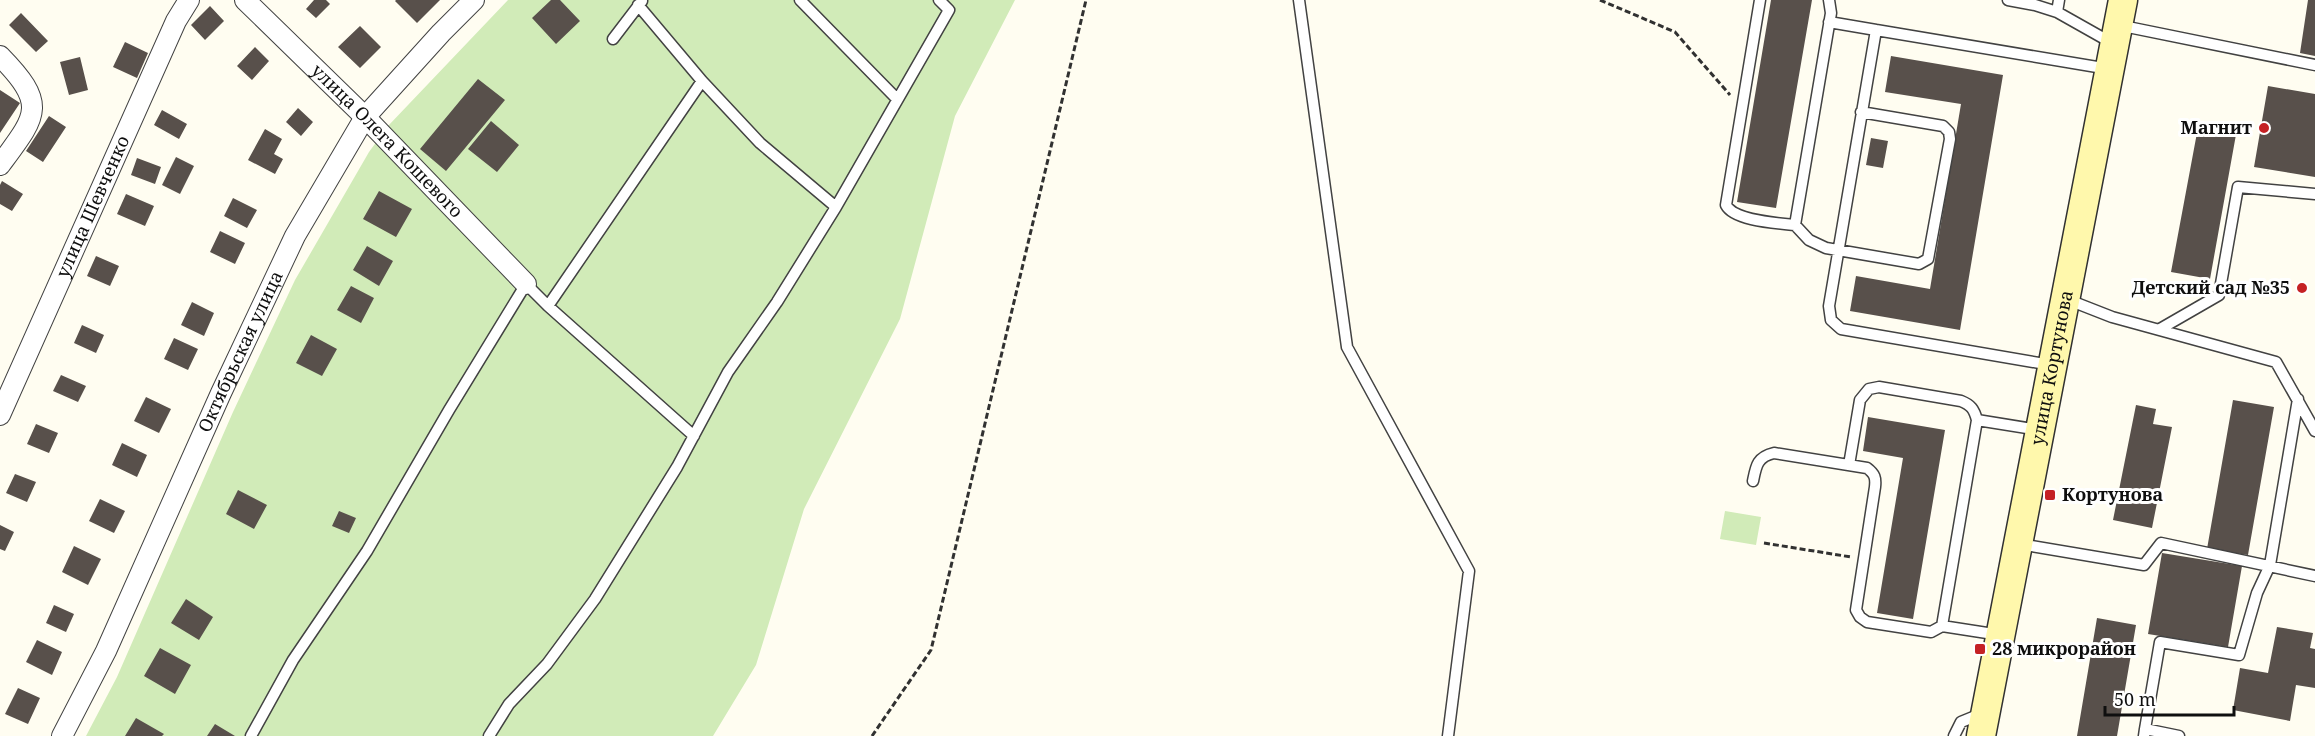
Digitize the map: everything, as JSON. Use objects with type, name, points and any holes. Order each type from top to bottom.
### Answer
[{"type":"main road","name":"улица Кортунова","points":[[1983,724],[2116,35]]},
{"type":"street","name":"улица Шевченко","points":[[0,415],[176,21],[189,0]]},
{"type":"street","name":"улица Олега Кошевого","points":[[245,0],[365,117],[526,284]]},
{"type":"street","name":"Октябрьская улица","points":[[62,736],[106,651],[221,393],[295,236],[365,117],[474,0]]},
{"type":"street","points":[[0,56],[23,81],[32,101],[32,116],[27,129],[0,165]]},
{"type":"lane","points":[[800,0],[897,99]]},
{"type":"lane","points":[[489,736],[509,704],[547,664],[595,599],[677,467],[728,372],[777,302],[836,207],[949,10],[939,0]]},
{"type":"lane","points":[[1299,0],[1347,347],[1469,571],[1448,736]]},
{"type":"lane","points":[[1760,0],[1726,205],[1729,210],[1737,216],[1795,225],[1815,244],[1838,250],[1919,264],[1928,260],[1950,139],[1949,132],[1942,126],[1861,112]]},
{"type":"lane","points":[[1795,225],[1829,22],[1829,0]]},
{"type":"lane","points":[[2008,0],[2035,4],[2116,35]]},
{"type":"lane","points":[[2057,12],[2059,0]]},
{"type":"lane","points":[[613,39],[640,2],[702,81],[760,143],[836,207]]},
{"type":"lane","points":[[1829,22],[1876,30],[2116,35],[2315,65]]},
{"type":"lane","points":[[1876,30],[1829,314],[1835,325],[1841,329],[2052,365]]},
{"type":"lane","points":[[548,306],[702,81]]},
{"type":"lane","points":[[2160,329],[2219,295],[2238,187],[2315,194]]},
{"type":"lane","points":[[251,736],[293,660],[367,551],[526,284],[694,436]]},
{"type":"lane","points":[[2065,298],[2112,317],[2276,362],[2315,431]]},
{"type":"lane","points":[[1849,465],[1860,400],[1869,389],[1879,387],[1961,401],[1969,404],[1974,410],[1977,420],[1942,626]]},
{"type":"lane","points":[[2178,736],[2144,733],[2160,642],[2239,656],[2257,593],[2270,565],[2298,399]]},
{"type":"lane","points":[[1977,420],[2040,430]]},
{"type":"lane","points":[[1753,481],[1760,458],[1774,453],[1867,468],[1876,478],[1856,603],[1860,617],[1867,622],[1930,633],[1942,626],[2000,635]]},
{"type":"lane","points":[[2018,544],[2144,565],[2161,543],[2315,576]]},
{"type":"lane","points":[[1954,736],[1960,722],[1983,724]]},
{"type":"path","points":[[872,736],[931,650],[1086,0]]},
{"type":"path","points":[[1600,0],[1675,32],[1741,108]]},
{"type":"path","points":[[1764,543],[1863,560]]},
{"type":"green space","points":[[508,0],[1015,0],[955,116],[900,319],[804,509],[756,665],[713,736],[86,736],[117,677],[233,412],[295,280],[369,152],[388,126]]},
{"type":"green space","points":[[1725,511],[1761,517],[1756,545],[1720,539]]},
{"type":"building","points":[[314,0],[326,0],[330,4],[316,18],[306,9]]},
{"type":"building","points":[[396,0],[440,0],[417,23]]},
{"type":"building","points":[[551,0],[560,0],[580,21],[556,44],[532,18]]},
{"type":"building","points":[[1771,0],[1812,0],[1776,208],[1737,202]]},
{"type":"building","points":[[2308,0],[2315,0],[2315,56],[2300,53]]},
{"type":"building","points":[[210,6],[224,21],[205,40],[191,25]]},
{"type":"building","points":[[21,13],[48,41],[36,52],[9,25]]},
{"type":"building","points":[[360,26],[381,47],[360,68],[338,47]]},
{"type":"building","points":[[125,42],[148,53],[137,78],[113,67]]},
{"type":"building","points":[[255,47],[269,61],[252,80],[237,66]]},
{"type":"building","points":[[1891,56],[2003,75],[1960,330],[1850,311],[1856,276],[1930,289],[1961,104],[1885,92]]},
{"type":"building","points":[[80,57],[88,90],[69,95],[60,62]]},
{"type":"building","points":[[478,79],[505,100],[446,171],[420,149]]},
{"type":"building","points":[[2268,86],[2315,94],[2315,177],[2254,167]]},
{"type":"building","points":[[0,90],[20,103],[0,133]]},
{"type":"building","points":[[298,108],[313,122],[301,136],[286,122]]},
{"type":"building","points":[[162,110],[187,124],[179,139],[154,125]]},
{"type":"building","points":[[49,116],[66,127],[43,162],[26,151]]},
{"type":"building","points":[[491,121],[519,145],[497,172],[468,149]]},
{"type":"building","points":[[2199,122],[2237,129],[2210,279],[2171,272]]},
{"type":"building","points":[[265,129],[282,139],[274,154],[283,159],[275,174],[248,160]]},
{"type":"building","points":[[1871,138],[1888,141],[1883,168],[1866,165]]},
{"type":"building","points":[[176,157],[194,166],[180,194],[162,185]]},
{"type":"building","points":[[137,158],[161,167],[155,184],[131,175]]},
{"type":"building","points":[[2,181],[23,194],[12,211],[0,204]]},
{"type":"building","points":[[379,191],[412,209],[396,237],[363,219]]},
{"type":"building","points":[[126,194],[154,206],[145,226],[117,214]]},
{"type":"building","points":[[233,198],[257,210],[247,228],[224,216]]},
{"type":"building","points":[[220,231],[245,243],[235,264],[210,252]]},
{"type":"building","points":[[367,246],[393,261],[379,286],[353,270]]},
{"type":"building","points":[[96,256],[119,266],[110,286],[87,276]]},
{"type":"building","points":[[351,286],[374,298],[361,323],[337,310]]},
{"type":"building","points":[[192,302],[214,313],[204,336],[181,325]]},
{"type":"building","points":[[82,325],[104,335],[96,353],[74,343]]},
{"type":"building","points":[[311,335],[337,349],[322,376],[296,363]]},
{"type":"building","points":[[174,338],[198,349],[188,370],[164,359]]},
{"type":"building","points":[[61,375],[86,386],[78,402],[53,391]]},
{"type":"building","points":[[146,397],[171,409],[159,433],[134,421]]},
{"type":"building","points":[[2233,400],[2274,407],[2248,555],[2207,549]]},
{"type":"building","points":[[2136,405],[2156,409],[2153,424],[2172,427],[2152,528],[2113,520]]},
{"type":"building","points":[[1868,417],[1945,430],[1913,619],[1877,613],[1903,458],[1863,451]]},
{"type":"building","points":[[36,424],[58,433],[49,453],[27,444]]},
{"type":"building","points":[[122,443],[147,455],[137,477],[112,465]]},
{"type":"building","points":[[15,474],[36,482],[27,502],[6,493]]},
{"type":"building","points":[[238,490],[267,505],[254,529],[226,514]]},
{"type":"building","points":[[100,499],[125,511],[114,533],[89,521]]},
{"type":"building","points":[[339,511],[356,518],[349,533],[332,526]]},
{"type":"building","points":[[0,525],[14,532],[5,551],[0,549]]},
{"type":"building","points":[[74,546],[101,559],[88,585],[62,572]]},
{"type":"building","points":[[2162,553],[2242,566],[2228,647],[2148,634]]},
{"type":"building","points":[[186,599],[213,617],[199,640],[171,623]]},
{"type":"building","points":[[54,605],[74,614],[66,632],[46,623]]},
{"type":"building","points":[[2097,618],[2136,625],[2117,736],[2077,736]]},
{"type":"building","points":[[2277,627],[2313,633],[2310,648],[2315,649],[2315,688],[2296,685],[2290,721],[2233,710],[2240,668],[2268,673]]},
{"type":"building","points":[[37,640],[62,652],[52,675],[26,662]]},
{"type":"building","points":[[160,648],[191,665],[175,694],[144,676]]},
{"type":"building","points":[[18,688],[40,698],[28,724],[5,714]]},
{"type":"building","points":[[136,718],[164,734],[162,736],[125,736]]},
{"type":"building","points":[[215,724],[235,736],[207,736]]},
{"type":"place","name":"Магнит","points":[[2264,128]]},
{"type":"place","name":"Детский сад №35","points":[[2302,288]]},
{"type":"place","name":"Кортунова","points":[[2050,495]]},
{"type":"place","name":"28 микрорайон","points":[[1980,649]]}]
